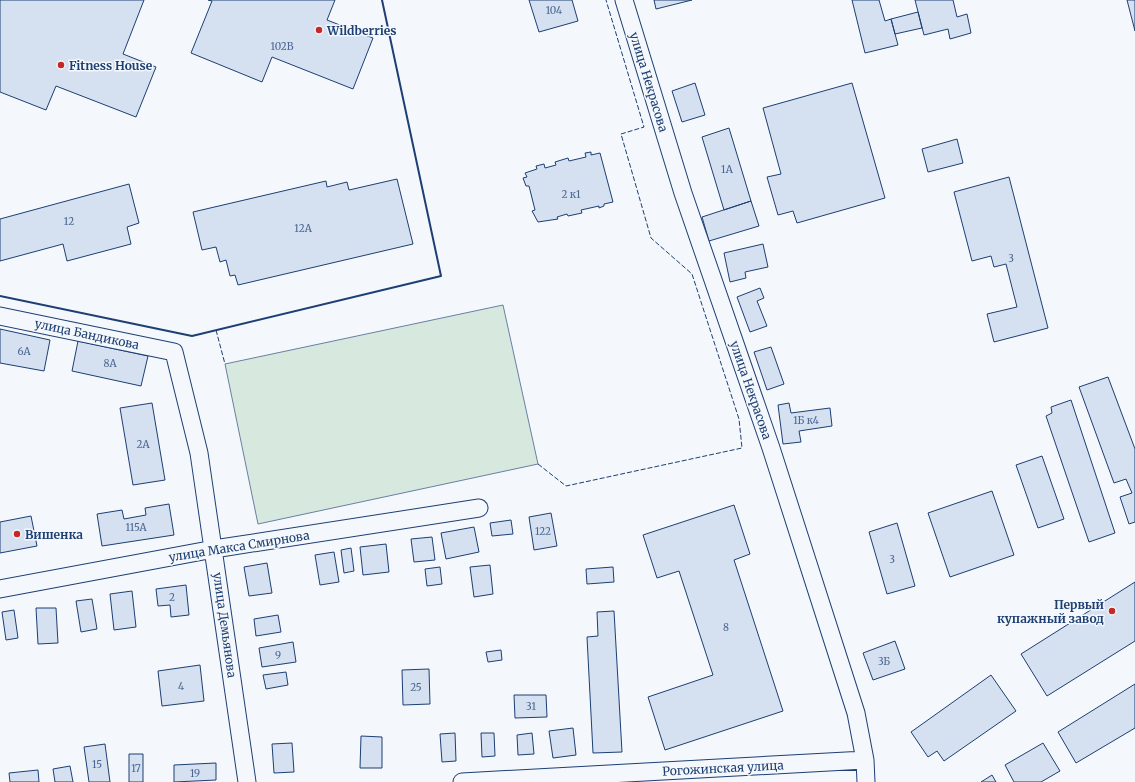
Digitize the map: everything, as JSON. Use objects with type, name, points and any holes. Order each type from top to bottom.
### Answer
[{"type":"street","name":"улица Некрасова","points":[[624,0],[683,193],[771,448],[856,713],[865,760],[866,782]]},
{"type":"street","name":"улица Бандикова","points":[[0,316],[174,352]]},
{"type":"street","name":"улица Демьянова","points":[[174,352],[199,453],[247,782]]},
{"type":"street","name":"улица Макса Смирнова","points":[[0,589],[214,549],[479,508]]},
{"type":"street","name":"Рогожинская улица","points":[[462,782],[865,760]]},
{"type":"shaded area","points":[[503,305],[538,464],[258,524],[225,364]]},
{"type":"building","points":[[0,0],[144,0],[123,54],[156,67],[136,117],[56,86],[46,110],[0,92]]},
{"type":"building","points":[[208,0],[335,0],[327,20],[373,38],[353,89],[272,57],[262,82],[191,53],[212,1]]},
{"type":"building","points":[[529,0],[572,0],[578,21],[539,32]]},
{"type":"building","points":[[654,0],[692,0],[656,9]]},
{"type":"building","points":[[852,0],[879,0],[885,21],[891,19],[898,45],[865,53]]},
{"type":"building","points":[[915,0],[953,0],[957,17],[967,14],[971,33],[950,39],[948,29],[924,35]]},
{"type":"building","points":[[1127,0],[1135,0],[1135,31]]},
{"type":"building","points":[[918,12],[922,28],[895,34],[891,19]]},
{"type":"building","points":[[695,83],[705,115],[682,122],[672,91]]},
{"type":"building","points":[[852,83],[885,198],[797,223],[793,211],[778,215],[767,177],[781,174],[763,108]]},
{"type":"building","points":[[729,128],[751,201],[724,210],[702,137]]},
{"type":"building","points":[[957,139],[963,163],[928,172],[922,149]]},
{"type":"building","points":[[591,152],[591,155],[600,153],[613,202],[604,204],[604,206],[599,208],[599,206],[581,210],[582,213],[568,216],[567,214],[557,217],[558,219],[538,222],[532,211],[535,210],[529,186],[526,186],[523,178],[527,177],[525,173],[537,169],[536,166],[544,164],[545,168],[556,165],[555,162],[568,158],[569,161],[586,157],[585,153]]},
{"type":"building","points":[[1009,177],[1048,328],[994,342],[987,314],[1017,307],[1006,264],[994,267],[991,256],[972,261],[954,192]]},
{"type":"building","points":[[397,179],[413,244],[238,285],[235,275],[230,276],[226,260],[220,262],[216,247],[202,250],[193,212],[326,181],[327,187],[347,182],[349,190]]},
{"type":"building","points":[[129,184],[139,223],[127,227],[131,244],[67,261],[63,244],[0,261],[0,219]]},
{"type":"building","points":[[751,201],[759,226],[709,241],[702,217]]},
{"type":"building","points":[[763,244],[768,267],[745,272],[746,278],[730,282],[724,253]]},
{"type":"building","points":[[760,288],[764,298],[757,301],[767,326],[750,332],[737,297]]},
{"type":"building","points":[[0,329],[50,340],[44,371],[0,363]]},
{"type":"building","points":[[78,341],[148,356],[141,386],[72,371]]},
{"type":"building","points":[[771,347],[784,384],[767,390],[754,352]]},
{"type":"building","points":[[1108,377],[1135,449],[1135,522],[1129,524],[1120,497],[1132,493],[1126,479],[1114,483],[1079,387]]},
{"type":"building","points":[[1071,400],[1115,533],[1089,542],[1046,416],[1052,413],[1051,407]]},
{"type":"building","points":[[152,403],[165,480],[133,485],[120,408]]},
{"type":"building","points":[[789,403],[791,413],[830,408],[832,426],[799,431],[801,442],[783,444],[778,405]]},
{"type":"building","points":[[1042,456],[1064,519],[1038,528],[1016,465]]},
{"type":"building","points":[[992,491],[1014,555],[950,577],[928,513]]},
{"type":"building","points":[[169,504],[174,535],[102,546],[97,514],[122,510],[124,519],[146,515],[145,508]]},
{"type":"building","points":[[734,505],[750,554],[734,560],[783,711],[665,750],[648,697],[713,675],[679,571],[657,578],[643,535]]},
{"type":"building","points":[[551,513],[557,546],[534,550],[529,517]]},
{"type":"building","name":"Вишенка","points":[[31,516],[37,546],[0,553],[0,522]]},
{"type":"building","points":[[511,520],[513,534],[492,536],[490,523]]},
{"type":"building","points":[[897,523],[915,586],[887,594],[869,532]]},
{"type":"building","points":[[474,527],[479,552],[446,559],[441,533]]},
{"type":"building","points":[[432,537],[435,560],[414,562],[411,539]]},
{"type":"building","points":[[386,544],[389,572],[363,575],[360,547]]},
{"type":"building","points":[[351,548],[354,571],[344,573],[341,550]]},
{"type":"building","points":[[334,552],[339,582],[320,585],[315,555]]},
{"type":"building","points":[[267,563],[272,593],[249,596],[244,567]]},
{"type":"building","points":[[490,565],[493,594],[474,597],[470,567]]},
{"type":"building","points":[[440,567],[442,584],[427,586],[425,569]]},
{"type":"building","points":[[613,567],[614,582],[587,584],[586,569]]},
{"type":"building","name":"Первый купажный завод","points":[[1135,582],[1135,641],[1047,696],[1021,654]]},
{"type":"building","points":[[186,585],[189,615],[171,617],[170,605],[158,606],[156,589]]},
{"type":"building","points":[[132,591],[136,627],[114,630],[110,594]]},
{"type":"building","points":[[92,599],[97,629],[81,632],[76,601]]},
{"type":"building","points":[[36,608],[56,608],[58,643],[38,644]]},
{"type":"building","points":[[14,610],[18,638],[6,640],[2,612]]},
{"type":"building","points":[[614,611],[622,752],[593,753],[587,637],[598,636],[597,612]]},
{"type":"building","points":[[278,615],[281,632],[256,636],[254,619]]},
{"type":"building","points":[[895,641],[905,669],[873,680],[863,653]]},
{"type":"building","points":[[293,642],[296,662],[262,667],[259,648]]},
{"type":"building","points":[[501,650],[502,660],[488,662],[486,652]]},
{"type":"building","points":[[200,665],[204,701],[162,706],[158,671]]},
{"type":"building","points":[[429,669],[430,704],[403,705],[402,670]]},
{"type":"building","points":[[286,672],[288,685],[266,689],[263,675]]},
{"type":"building","points":[[991,675],[1016,711],[944,761],[937,751],[928,757],[911,732]]},
{"type":"building","points":[[1135,684],[1135,728],[1076,763],[1058,732]]},
{"type":"building","points":[[514,695],[546,695],[547,717],[515,718]]},
{"type":"building","points":[[573,728],[576,755],[553,758],[549,731]]},
{"type":"building","points":[[455,733],[456,761],[442,762],[440,734]]},
{"type":"building","points":[[481,733],[494,733],[495,756],[482,757]]},
{"type":"building","points":[[532,733],[534,754],[518,755],[517,735]]},
{"type":"building","points":[[361,736],[382,737],[382,768],[360,768]]},
{"type":"building","points":[[292,743],[294,772],[274,773],[272,744]]},
{"type":"building","points":[[1043,743],[1060,771],[1041,782],[1014,782],[1005,765]]},
{"type":"building","points":[[105,744],[110,782],[89,782],[84,747]]},
{"type":"building","points":[[129,754],[143,754],[143,782],[129,782]]},
{"type":"building","points":[[216,763],[216,780],[174,782],[174,765]]},
{"type":"building","points":[[70,766],[73,782],[55,782],[53,769]]},
{"type":"building","points":[[38,770],[39,782],[10,782],[9,773]]},
{"type":"building","points":[[992,775],[996,782],[981,782]]},
{"type":"fence","points":[[538,464],[566,486],[742,448],[739,419],[692,274],[651,238],[621,134],[644,127],[606,0]]},
{"type":"fence","points":[[216,330],[225,364]]},
{"type":"wall","points":[[0,296],[192,336],[441,276],[382,0]]},
{"type":"place","name":"Wildberries","points":[[319,30]]},
{"type":"place","name":"Fitness House","points":[[61,65]]},
{"type":"place","name":"Вишенка","points":[[17,534]]},
{"type":"place","name":"Первый купажный завод","points":[[1112,611]]}]
